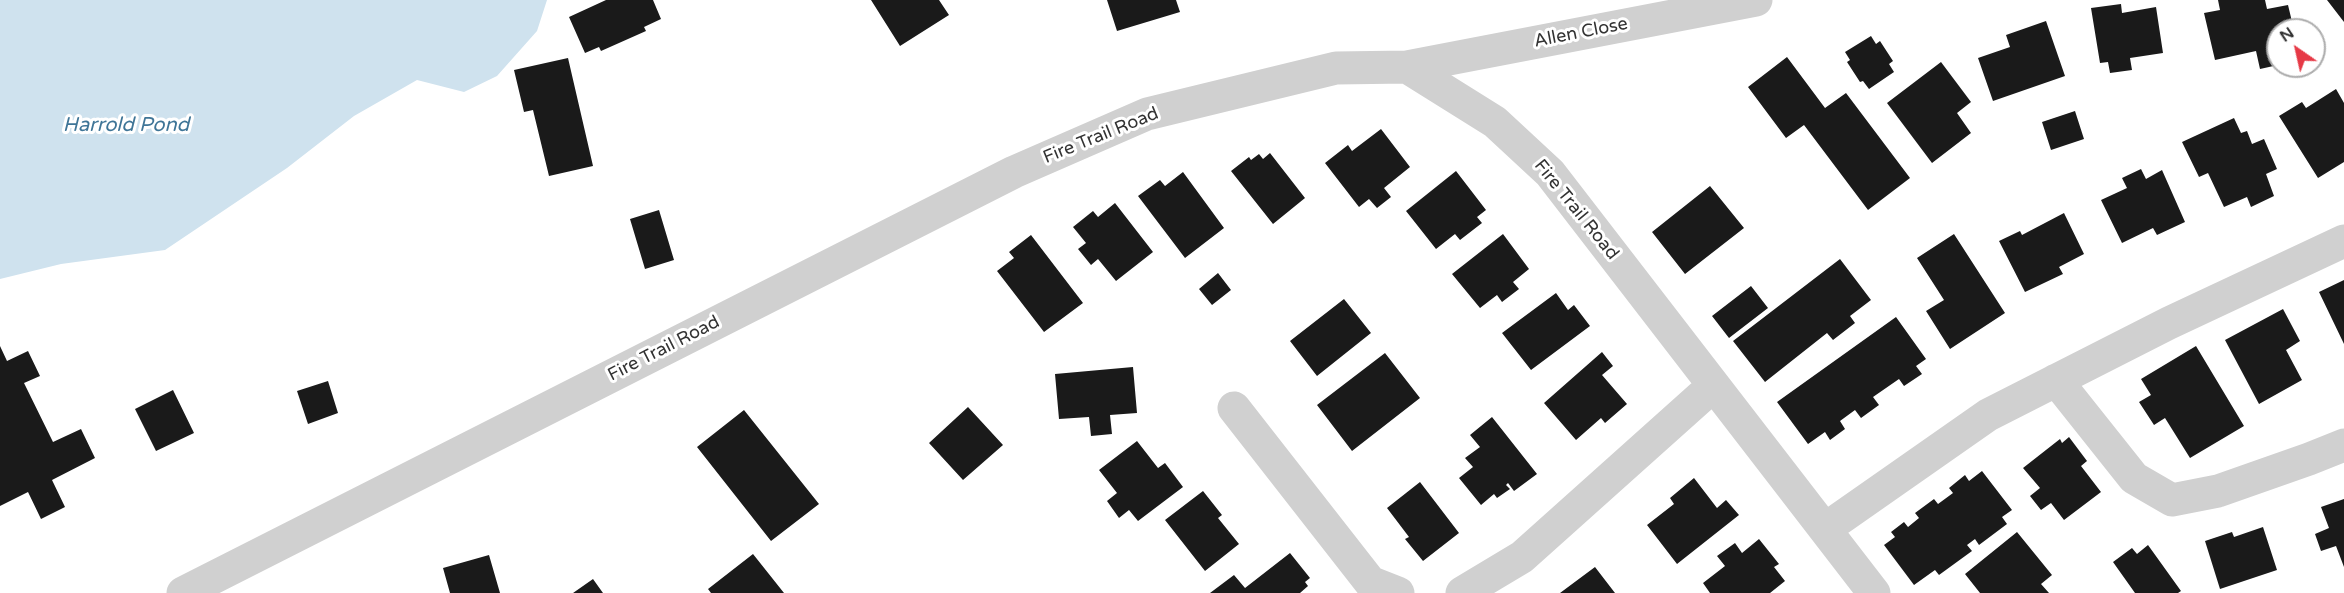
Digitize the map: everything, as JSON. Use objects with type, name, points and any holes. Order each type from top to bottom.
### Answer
[{"type":"street","name":"Allen Close","points":[[1407,67],[1756,0]]},
{"type":"street","name":"Fire Trail Road","points":[[183,593],[1014,172],[1147,114],[1336,68],[1407,67],[1495,122],[1550,173],[1874,593]]},
{"type":"street","points":[[1825,529],[1988,415],[2169,323],[2344,241]]},
{"type":"street","points":[[2056,380],[2134,477],[2172,500],[2218,491],[2344,445]]},
{"type":"street","points":[[1462,593],[1522,557],[1713,386]]},
{"type":"street","points":[[1234,408],[1370,582],[1398,593]]},
{"type":"water","name":"Harrold Pond","points":[[0,0],[547,0],[537,31],[497,76],[464,92],[417,80],[354,116],[287,168],[165,250],[61,264],[0,279]]},
{"type":"building","points":[[606,0],[653,0],[661,19],[644,27],[646,31],[601,51],[599,47],[585,53],[569,17]]},
{"type":"building","points":[[871,0],[939,0],[949,15],[900,46]]},
{"type":"building","points":[[1107,0],[1176,0],[1180,12],[1117,31]]},
{"type":"building","points":[[2218,0],[2265,0],[2267,9],[2288,5],[2291,18],[2266,18],[2266,68],[2260,69],[2256,51],[2215,60],[2204,13],[2220,10]]},
{"type":"building","points":[[2327,0],[2344,0],[2344,22]]},
{"type":"building","points":[[2121,4],[2122,13],[2156,7],[2163,53],[2130,58],[2132,70],[2110,73],[2108,62],[2100,63],[2091,8]]},
{"type":"building","points":[[2046,21],[2065,76],[1993,101],[1978,58],[2010,47],[2006,35]]},
{"type":"building","points":[[1871,36],[1876,44],[1880,41],[1893,61],[1889,64],[1894,72],[1869,89],[1863,81],[1860,82],[1847,62],[1850,60],[1845,52]]},
{"type":"building","points":[[1787,57],[1825,108],[1846,93],[1910,178],[1868,210],[1804,125],[1786,138],[1748,87]]},
{"type":"building","points":[[568,58],[593,166],[549,176],[533,110],[524,112],[514,70]]},
{"type":"building","points":[[1941,62],[1971,102],[1957,113],[1971,133],[1932,163],[1887,103]]},
{"type":"building","points":[[2336,89],[2344,103],[2344,162],[2318,178],[2279,116],[2302,102],[2306,108]]},
{"type":"building","points":[[2075,111],[2084,139],[2051,150],[2042,122]]},
{"type":"building","points":[[2234,118],[2241,133],[2247,131],[2252,144],[2264,139],[2277,169],[2266,174],[2274,196],[2251,207],[2247,197],[2224,207],[2208,173],[2199,177],[2182,142]]},
{"type":"building","points":[[1381,129],[1410,167],[1384,188],[1391,197],[1377,208],[1369,199],[1359,207],[1325,163],[1348,145],[1352,151]]},
{"type":"building","points":[[1270,153],[1305,198],[1273,224],[1231,171],[1249,157],[1251,160],[1259,154],[1263,159]]},
{"type":"building","points":[[2141,169],[2146,179],[2162,170],[2185,222],[2157,235],[2153,228],[2122,243],[2101,200],[2127,188],[2122,178]]},
{"type":"building","points":[[1456,171],[1486,210],[1477,217],[1482,223],[1460,240],[1455,234],[1436,249],[1406,211]]},
{"type":"building","points":[[1183,172],[1224,228],[1185,258],[1138,196],[1160,180],[1165,186]]},
{"type":"building","points":[[1710,186],[1744,228],[1685,274],[1652,232]]},
{"type":"building","points":[[1115,203],[1153,252],[1116,281],[1098,259],[1091,265],[1078,249],[1086,243],[1073,227],[1093,211],[1098,217]]},
{"type":"building","points":[[659,210],[674,260],[645,269],[630,219]]},
{"type":"building","points":[[2064,213],[2084,254],[2059,267],[2063,274],[2025,292],[1999,241],[2020,231],[2022,235]]},
{"type":"building","points":[[1503,234],[1529,269],[1513,282],[1519,289],[1502,302],[1497,295],[1480,308],[1452,274]]},
{"type":"building","points":[[1954,234],[2005,313],[1950,349],[1926,311],[1944,300],[1917,258]]},
{"type":"building","points":[[1031,235],[1083,303],[1044,332],[997,271],[1014,258],[1009,252]]},
{"type":"building","points":[[1840,259],[1871,300],[1850,316],[1855,323],[1833,340],[1827,333],[1765,382],[1733,341]]},
{"type":"building","points":[[1218,273],[1231,290],[1212,305],[1199,289]]},
{"type":"building","points":[[2344,280],[2344,344],[2319,292]]},
{"type":"building","points":[[1751,286],[1768,308],[1729,338],[1712,316]]},
{"type":"building","points":[[1556,293],[1568,310],[1574,305],[1590,326],[1531,370],[1502,333]]},
{"type":"building","points":[[1344,299],[1371,333],[1317,376],[1290,341]]},
{"type":"building","points":[[2283,309],[2300,341],[2286,350],[2302,380],[2259,404],[2225,340]]},
{"type":"building","points":[[1896,317],[1926,359],[1916,366],[1922,374],[1904,386],[1899,379],[1873,397],[1879,405],[1861,418],[1855,410],[1840,421],[1845,429],[1830,440],[1825,432],[1808,444],[1777,402]]},
{"type":"building","points":[[0,346],[7,361],[28,351],[40,376],[24,383],[53,442],[81,429],[95,458],[52,480],[65,507],[41,519],[28,492],[0,506]]},
{"type":"building","points":[[2196,346],[2244,426],[2190,458],[2165,418],[2154,425],[2139,402],[2151,395],[2141,379]]},
{"type":"building","points":[[1602,352],[1613,366],[1602,375],[1627,404],[1605,423],[1601,418],[1576,440],[1544,403]]},
{"type":"building","points":[[1385,353],[1420,398],[1352,451],[1317,405]]},
{"type":"building","points":[[1133,367],[1137,413],[1110,415],[1112,434],[1091,436],[1089,417],[1059,419],[1055,374]]},
{"type":"building","points":[[328,381],[338,413],[308,424],[297,391]]},
{"type":"building","points":[[173,390],[194,433],[156,451],[135,409]]},
{"type":"building","points":[[968,407],[1003,445],[963,480],[929,443]]},
{"type":"building","points":[[744,410],[819,504],[771,541],[697,447]]},
{"type":"building","points":[[1492,417],[1537,474],[1514,491],[1508,483],[1506,485],[1510,489],[1497,498],[1494,494],[1481,505],[1459,478],[1473,467],[1465,458],[1480,447],[1470,435]]},
{"type":"building","points":[[2069,437],[2087,461],[2081,466],[2101,492],[2064,520],[2051,503],[2041,510],[2030,496],[2040,488],[2023,468],[2060,439],[2062,443]]},
{"type":"building","points":[[1137,441],[1158,468],[1165,463],[1183,487],[1138,521],[1129,510],[1119,518],[1107,501],[1117,493],[1099,470]]},
{"type":"building","points":[[1982,471],[2012,510],[2002,517],[2007,524],[1979,545],[1975,539],[1967,545],[1972,551],[1939,575],[1935,570],[1914,585],[1884,545],[1895,537],[1891,532],[1904,522],[1908,527],[1919,518],[1915,513],[1934,499],[1938,504],[1953,493],[1949,488],[1965,475],[1969,481]]},
{"type":"building","points":[[1694,478],[1717,508],[1726,500],[1739,515],[1677,564],[1647,525],[1674,504],[1670,498]]},
{"type":"building","points":[[1420,482],[1459,533],[1423,561],[1405,539],[1409,537],[1387,508]]},
{"type":"building","points":[[1203,491],[1222,515],[1218,518],[1239,544],[1205,571],[1165,520]]},
{"type":"building","points":[[2344,499],[2344,567],[2336,546],[2321,551],[2315,534],[2329,528],[2321,507]]},
{"type":"building","points":[[2263,527],[2277,570],[2220,589],[2205,541],[2232,532],[2234,537]]},
{"type":"building","points":[[2017,532],[2052,575],[2041,584],[2049,593],[1980,593],[1965,574]]},
{"type":"building","points":[[1759,539],[1779,564],[1774,567],[1785,581],[1770,593],[1710,593],[1703,583],[1725,566],[1717,556],[1735,543],[1742,553]]},
{"type":"building","points":[[2148,545],[2181,591],[2178,593],[2135,593],[2113,562],[2132,548],[2137,554]]},
{"type":"building","points":[[1290,553],[1310,578],[1305,582],[1308,586],[1300,593],[1210,593],[1234,575],[1245,588]]},
{"type":"building","points":[[753,554],[784,593],[711,593],[708,589]]},
{"type":"building","points":[[489,555],[500,593],[450,593],[443,568]]},
{"type":"building","points":[[1595,567],[1615,593],[1560,593]]},
{"type":"building","points":[[593,579],[603,593],[573,593]]}]
